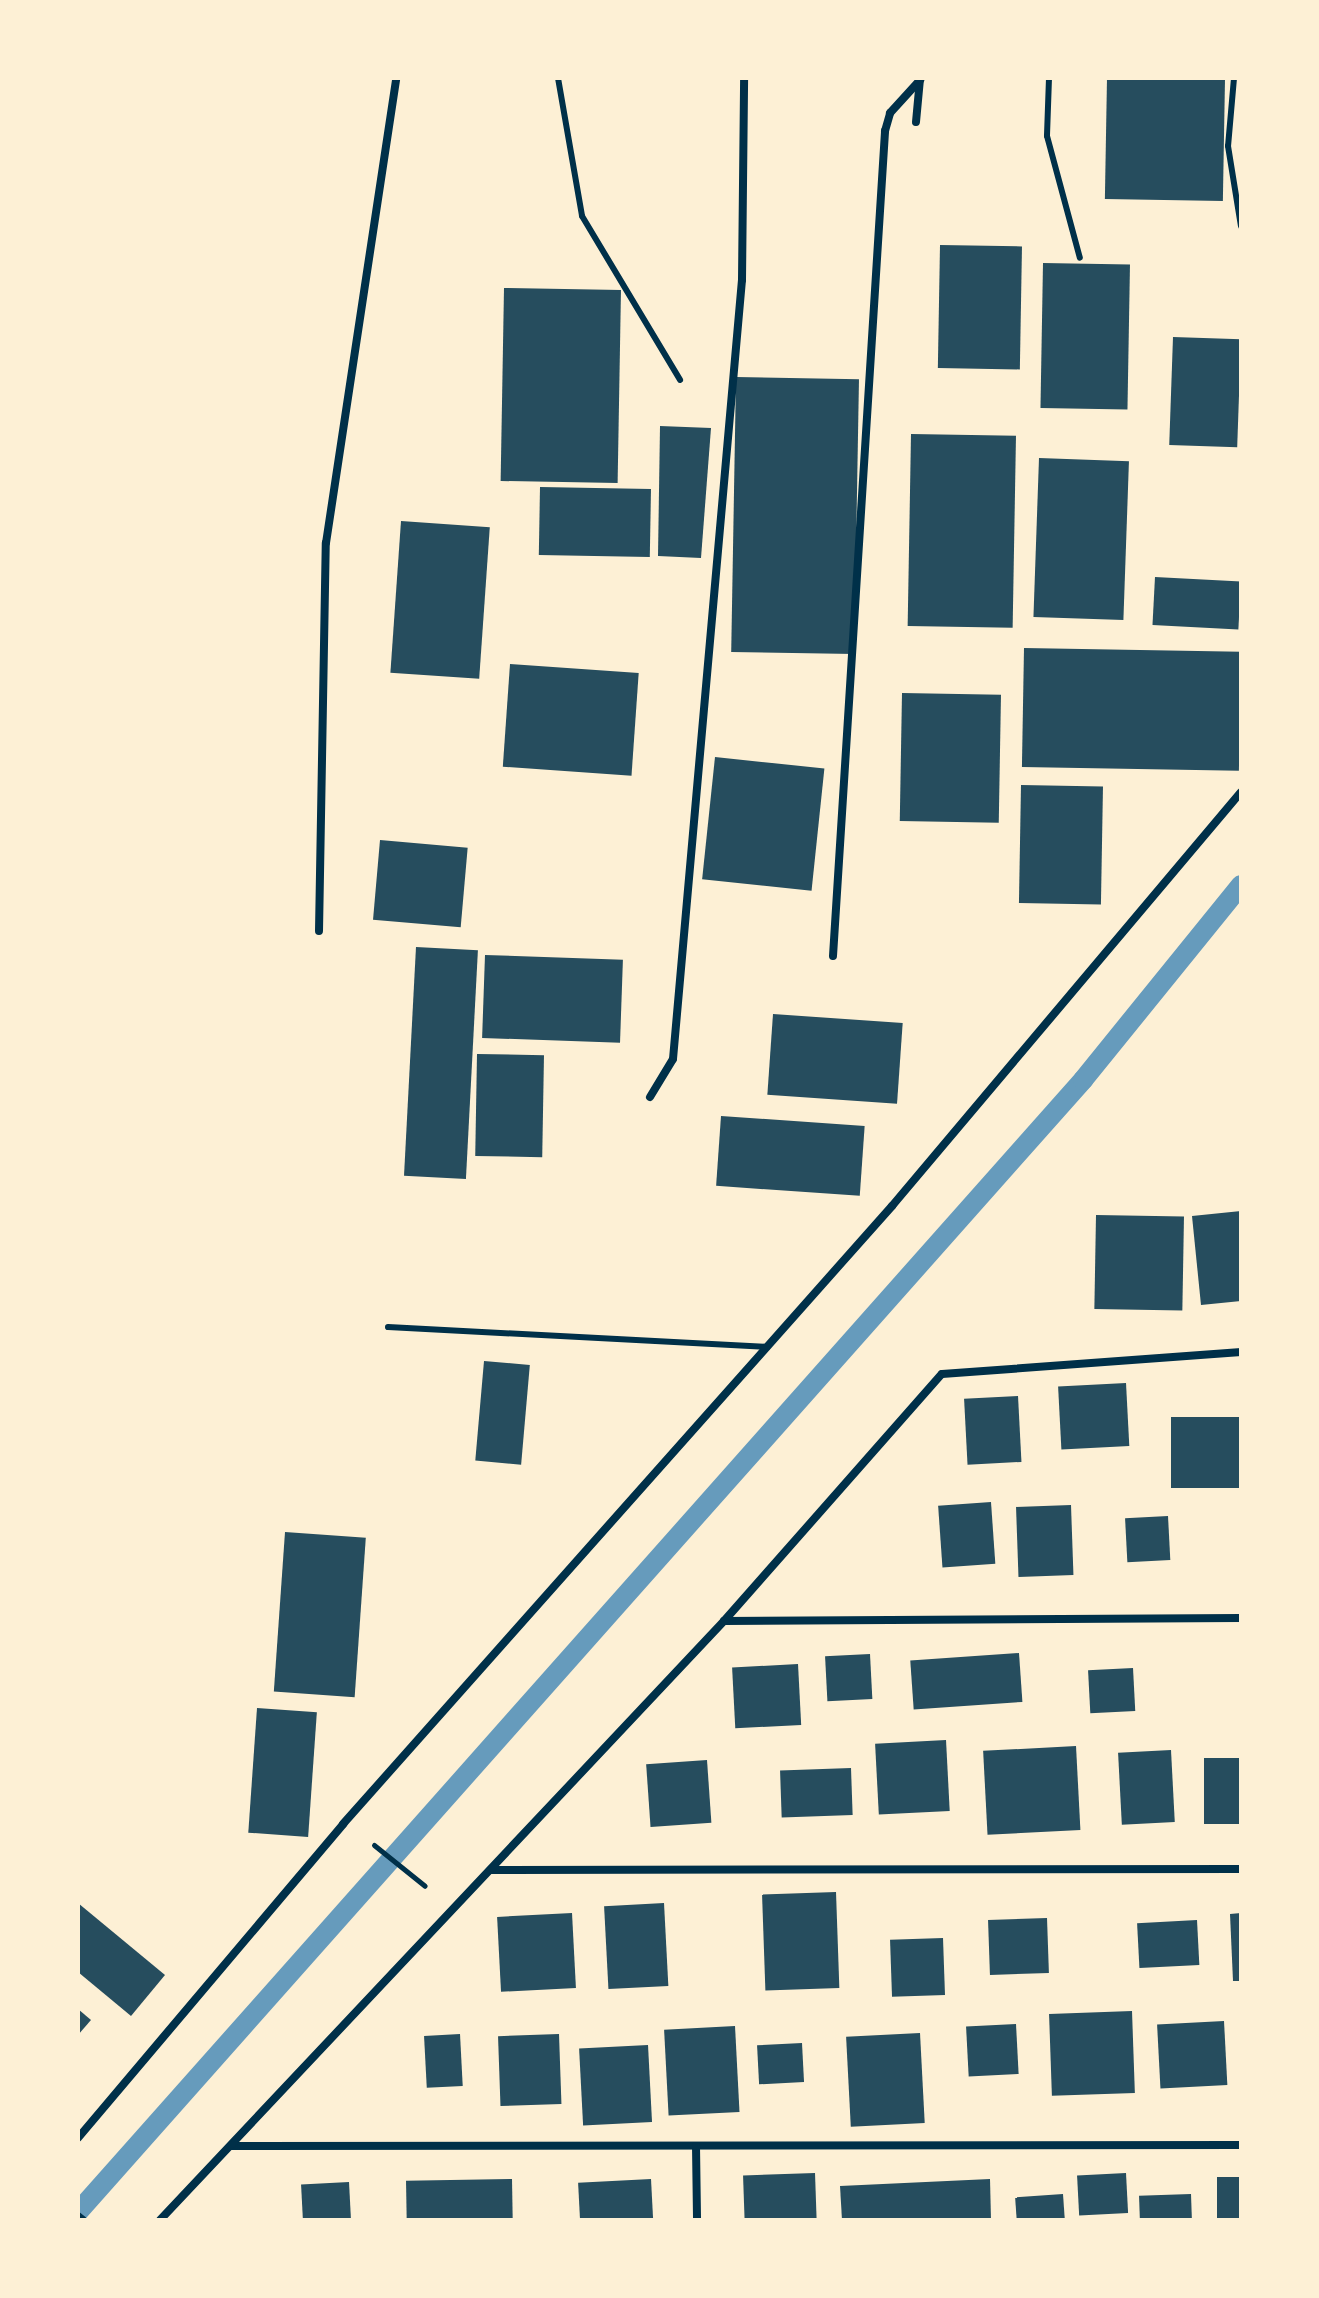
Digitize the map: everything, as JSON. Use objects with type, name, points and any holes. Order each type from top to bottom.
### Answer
[{"type":"street","points":[[319,931],[326,543],[395,107],[396,78]]},
{"type":"street","points":[[650,1097],[673,1059],[742,280],[744,78]]},
{"type":"street","points":[[916,122],[920,79]]},
{"type":"street","points":[[833,956],[885,131],[890,113],[920,79]]},
{"type":"street","points":[[78,2138],[343,1824],[767,1347],[1241,792]]},
{"type":"street","points":[[160,2220],[724,1621],[931,1384],[954,1372],[1241,1352]]},
{"type":"street","points":[[724,1621],[1241,1618]]},
{"type":"street","points":[[491,1870],[1241,1869]]},
{"type":"street","points":[[231,2146],[1241,2145]]},
{"type":"street","points":[[696,2146],[697,2220]]},
{"type":"lane","points":[[558,78],[570,175],[582,216],[680,380]]},
{"type":"lane","points":[[1049,78],[1047,136],[1080,258]]},
{"type":"lane","points":[[1234,78],[1228,146],[1241,226]]},
{"type":"lane","points":[[388,1327],[767,1347]]},
{"type":"path","points":[[364,1837],[425,1886]]},
{"type":"building","points":[[1107,78],[1225,80],[1223,201],[1105,199]]},
{"type":"building","points":[[940,245],[1022,246],[1020,369],[938,368]]},
{"type":"building","points":[[1043,263],[1130,265],[1127,409],[1040,408]]},
{"type":"building","points":[[504,288],[621,290],[618,483],[501,481]]},
{"type":"building","points":[[1173,337],[1241,339],[1237,447],[1169,445]]},
{"type":"building","points":[[736,377],[859,379],[854,654],[731,652]]},
{"type":"building","points":[[660,426],[711,428],[701,558],[658,556]]},
{"type":"building","points":[[911,434],[1016,436],[1013,628],[908,626]]},
{"type":"building","points":[[1039,458],[1129,461],[1123,620],[1033,617]]},
{"type":"building","points":[[540,487],[651,489],[650,557],[539,555]]},
{"type":"building","points":[[401,521],[490,527],[479,679],[390,673]]},
{"type":"building","points":[[1155,577],[1241,582],[1238,629],[1152,625]]},
{"type":"building","points":[[1024,648],[1241,652],[1239,771],[1022,767]]},
{"type":"building","points":[[510,664],[639,673],[632,776],[503,767]]},
{"type":"building","points":[[902,693],[1001,695],[999,823],[900,821]]},
{"type":"building","points":[[715,757],[824,768],[812,891],[702,879]]},
{"type":"building","points":[[1021,785],[1103,786],[1101,904],[1019,903]]},
{"type":"building","points":[[380,840],[468,848],[461,927],[373,920]]},
{"type":"building","points":[[416,947],[478,950],[466,1179],[404,1176]]},
{"type":"building","points":[[485,955],[623,960],[620,1043],[482,1038]]},
{"type":"building","points":[[773,1014],[903,1023],[897,1104],[767,1095]]},
{"type":"building","points":[[477,1054],[544,1055],[542,1157],[475,1156]]},
{"type":"building","points":[[721,1116],[865,1126],[860,1196],[716,1186]]},
{"type":"building","points":[[1241,1211],[1241,1301],[1201,1305],[1192,1216]]},
{"type":"building","points":[[1096,1215],[1184,1217],[1182,1311],[1094,1309]]},
{"type":"building","points":[[484,1361],[530,1365],[521,1465],[475,1461]]},
{"type":"building","points":[[1126,1383],[1129,1446],[1061,1449],[1058,1387]]},
{"type":"building","points":[[1018,1396],[1021,1462],[968,1465],[964,1399]]},
{"type":"building","points":[[1171,1417],[1241,1417],[1241,1488],[1171,1488]]},
{"type":"building","points":[[991,1502],[995,1564],[942,1568],[938,1506]]},
{"type":"building","points":[[1071,1505],[1073,1575],[1018,1577],[1016,1507]]},
{"type":"building","points":[[1168,1516],[1170,1560],[1127,1562],[1125,1518]]},
{"type":"building","points":[[285,1532],[366,1538],[355,1697],[274,1692]]},
{"type":"building","points":[[1019,1653],[1022,1702],[914,1709],[910,1661]]},
{"type":"building","points":[[870,1654],[872,1699],[827,1701],[825,1656]]},
{"type":"building","points":[[798,1664],[801,1725],[735,1728],[732,1667]]},
{"type":"building","points":[[1133,1668],[1135,1711],[1090,1713],[1088,1670]]},
{"type":"building","points":[[257,1708],[317,1712],[308,1837],[248,1833]]},
{"type":"building","points":[[946,1740],[950,1811],[879,1815],[875,1744]]},
{"type":"building","points":[[1076,1746],[1080,1830],[988,1835],[983,1751]]},
{"type":"building","points":[[1171,1750],[1175,1822],[1122,1825],[1118,1753]]},
{"type":"building","points":[[1204,1758],[1241,1758],[1241,1824],[1204,1824]]},
{"type":"building","points":[[707,1760],[711,1823],[651,1827],[646,1764]]},
{"type":"building","points":[[851,1768],[853,1815],[782,1817],[780,1770]]},
{"type":"building","points":[[836,1892],[839,1988],[765,1991],[762,1895]]},
{"type":"building","points":[[78,1903],[165,1975],[131,2016],[78,1972]]},
{"type":"building","points":[[664,1903],[668,1986],[608,1989],[604,1906]]},
{"type":"building","points":[[572,1913],[576,1988],[501,1992],[497,1917]]},
{"type":"building","points":[[1241,1913],[1241,1981],[1233,1981],[1230,1914]]},
{"type":"building","points":[[1047,1918],[1049,1973],[990,1975],[988,1920]]},
{"type":"building","points":[[1197,1920],[1199,1965],[1139,1968],[1137,1923]]},
{"type":"building","points":[[943,1938],[945,1995],[892,1997],[890,1940]]},
{"type":"building","points":[[78,2009],[91,2020],[78,2035]]},
{"type":"building","points":[[1132,2011],[1135,2093],[1052,2096],[1049,2014]]},
{"type":"building","points":[[1224,2021],[1227,2085],[1160,2088],[1157,2025]]},
{"type":"building","points":[[1016,2024],[1019,2074],[969,2077],[966,2027]]},
{"type":"building","points":[[735,2026],[740,2112],[669,2116],[664,2030]]},
{"type":"building","points":[[920,2033],[925,2123],[851,2127],[846,2037]]},
{"type":"building","points":[[460,2034],[463,2086],[427,2088],[424,2036]]},
{"type":"building","points":[[559,2034],[561,2104],[500,2106],[498,2036]]},
{"type":"building","points":[[802,2043],[804,2082],[759,2084],[757,2045]]},
{"type":"building","points":[[648,2045],[652,2122],[583,2126],[579,2049]]},
{"type":"building","points":[[815,2173],[817,2220],[745,2220],[743,2176]]},
{"type":"building","points":[[1126,2173],[1128,2213],[1079,2216],[1077,2176]]},
{"type":"building","points":[[1217,2177],[1241,2177],[1241,2220],[1217,2220]]},
{"type":"building","points":[[512,2179],[513,2220],[407,2220],[406,2181]]},
{"type":"building","points":[[651,2179],[653,2220],[580,2220],[578,2183]]},
{"type":"building","points":[[990,2179],[991,2220],[842,2220],[840,2186]]},
{"type":"building","points":[[349,2182],[351,2220],[303,2220],[301,2185]]},
{"type":"building","points":[[1063,2194],[1065,2220],[1017,2220],[1015,2197]]},
{"type":"building","points":[[1191,2194],[1192,2220],[1140,2220],[1139,2196]]},
{"type":"waterway","points":[[78,2212],[1083,1080],[1241,885]]}]
